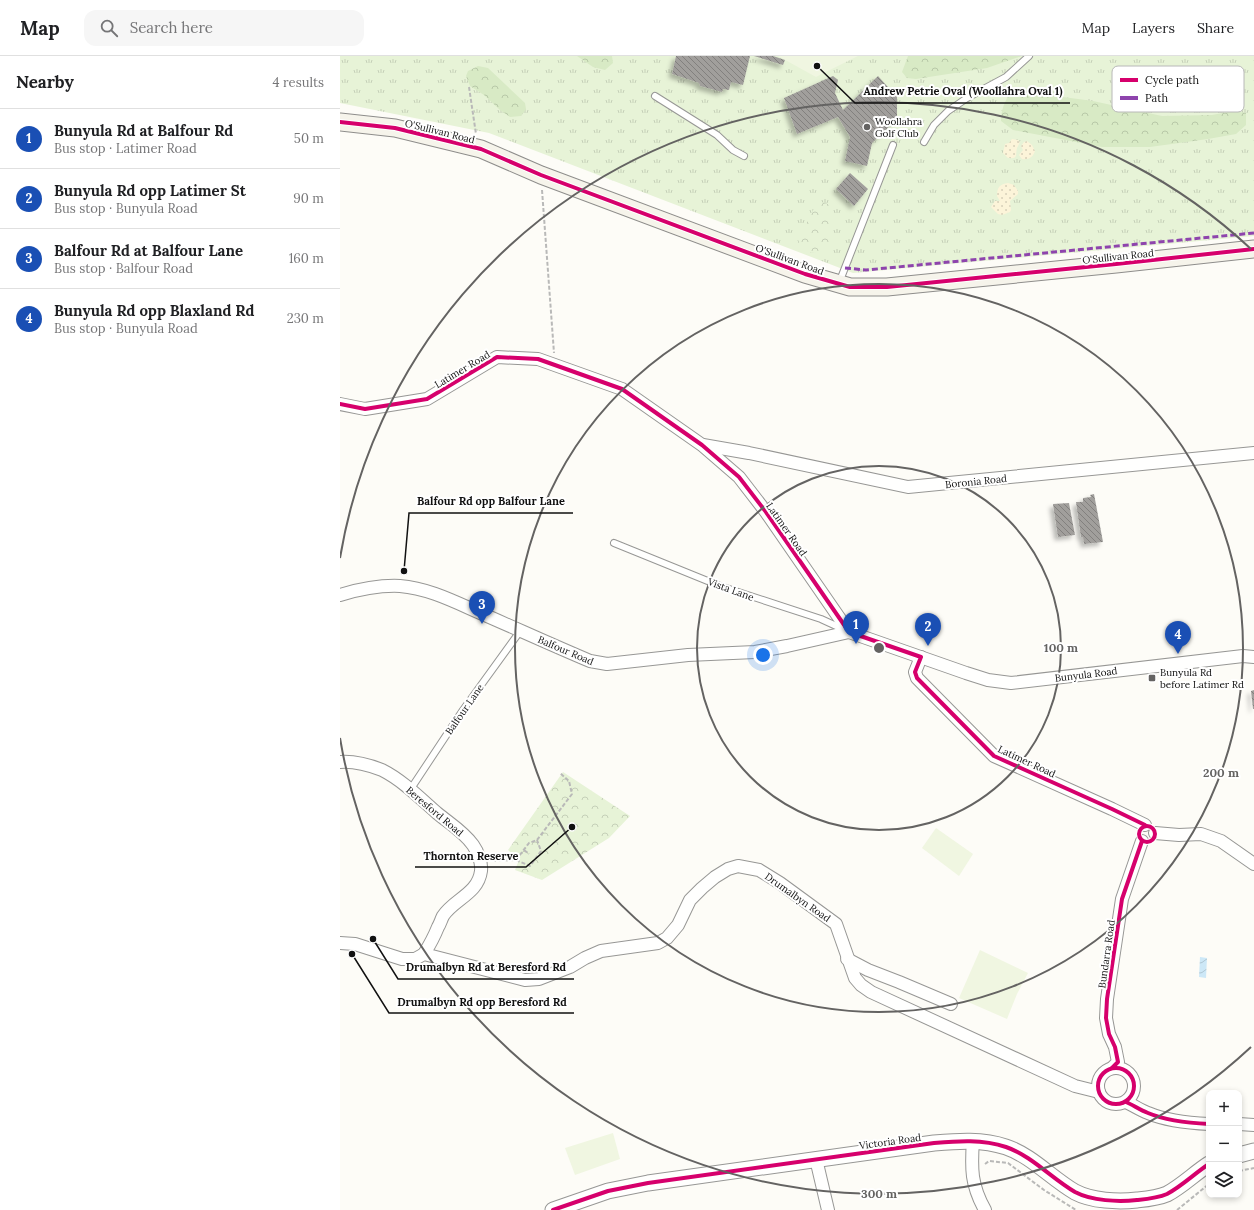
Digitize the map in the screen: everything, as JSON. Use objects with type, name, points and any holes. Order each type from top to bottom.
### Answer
[{"type":"main road","name":"O'Sullivan Road","points":[[340,122],[395,128],[479,148],[541,175],[805,274],[850,287],[888,287],[1254,249]]},
{"type":"street","name":"Latimer Road","points":[[340,404],[365,409],[427,399],[497,357],[538,358],[622,389],[702,445],[739,477],[766,512],[849,632]]},
{"type":"street","name":"Boronia Road","points":[[702,445],[749,453],[908,487],[1254,453]]},
{"type":"street","name":"Balfour Road","points":[[340,595],[356,590],[380,586],[401,586],[423,590],[521,630],[590,661],[607,664],[688,655],[756,652],[849,632]]},
{"type":"street","points":[[849,632],[921,657]]},
{"type":"street","name":"Bunyula Road","points":[[921,657],[988,680],[1011,683],[1243,656],[1254,658]]},
{"type":"street","name":"Latimer Road","points":[[921,657],[915,672],[917,678],[994,756],[1145,825]]},
{"type":"street","name":"Beresford Road","points":[[340,762],[364,764],[382,770],[410,790],[464,835],[474,846],[481,862]]},
{"type":"street","points":[[1145,825],[1151,827],[1155,833],[1155,836],[1151,841],[1142,841],[1138,836],[1138,832],[1141,827],[1145,825]]},
{"type":"street","points":[[1155,833],[1179,835],[1202,834],[1221,841],[1254,864]]},
{"type":"street","name":"Bundarra Road","points":[[1112,1068],[1118,1062],[1106,1018],[1107,999],[1122,899],[1142,841]]},
{"type":"street","points":[[424,954],[443,917],[473,889],[482,870],[481,862]]},
{"type":"street","name":"Drumalbyn Road","points":[[340,943],[355,944],[402,959],[415,959],[424,954],[524,980],[539,979],[570,967],[601,951],[658,943],[667,938],[678,925],[690,900],[715,877],[728,869],[738,866],[759,870],[780,883],[836,924],[854,978],[871,992],[1075,1086],[1099,1092]]},
{"type":"street","points":[[848,959],[868,970],[951,1004]]},
{"type":"street","points":[[1119,1067],[1126,1070],[1132,1075],[1135,1082],[1131,1097],[1126,1102],[1120,1104],[1107,1102],[1102,1098],[1099,1092],[1099,1079],[1104,1072],[1112,1068],[1119,1067]]},
{"type":"street","points":[[1126,1102],[1146,1112],[1174,1121],[1206,1124]]},
{"type":"street","points":[[1242,1124],[1254,1125]]},
{"type":"street","points":[[973,1140],[972,1175],[977,1196],[985,1210]]},
{"type":"street","name":"Victoria Road","points":[[552,1210],[608,1191],[648,1183],[934,1143],[973,1140],[1007,1147],[1029,1159],[1075,1192],[1092,1198],[1123,1202],[1154,1198],[1166,1194],[1206,1166]]},
{"type":"street","points":[[1242,1154],[1254,1151]]},
{"type":"street","points":[[816,1159],[828,1210]]},
{"type":"lane","points":[[924,142],[934,125],[948,111],[967,98],[1006,77],[1029,56]]},
{"type":"lane","points":[[655,96],[717,135],[733,150],[744,156]]},
{"type":"lane","points":[[839,284],[893,145]]},
{"type":"lane","name":"Vista Lane","points":[[614,542],[720,586],[821,619],[849,632]]},
{"type":"lane","name":"Balfour Lane","points":[[410,790],[463,710],[521,630]]},
{"type":"path","points":[[469,87],[479,148]]},
{"type":"path","points":[[541,175],[554,364]]},
{"type":"path","points":[[516,860],[529,842],[537,840],[572,794],[569,781],[560,773]]},
{"type":"path","points":[[481,862],[516,860],[530,866],[541,851],[537,840]]},
{"type":"path","points":[[524,850],[529,854]]},
{"type":"path","points":[[985,1164],[989,1161],[1008,1164],[1044,1190],[1076,1210]]},
{"type":"path","points":[[1242,1170],[1254,1168]]},
{"type":"path","points":[[1177,1210],[1206,1186]]},
{"type":"green space","points":[[340,56],[1254,56],[1254,236],[853,273],[489,133],[340,103]]},
{"type":"green space","points":[[577,56],[612,56],[613,63],[605,70],[593,67]]},
{"type":"green space","points":[[778,56],[858,56],[816,77]]},
{"type":"green space","points":[[908,56],[1022,56],[987,68],[916,79],[907,78],[902,72]]},
{"type":"green space","points":[[478,66],[488,68],[525,103],[526,109],[521,116],[510,117],[484,95],[470,86],[466,76],[468,71]]},
{"type":"green space","points":[[1020,93],[1048,95],[1093,101],[1112,105],[1112,112],[1144,112],[1162,116],[1212,115],[1228,112],[1240,112],[1246,113],[1246,125],[1236,134],[1208,139],[1150,147],[1102,147],[1013,130],[1001,121],[1004,104],[1009,95]]},
{"type":"green space","points":[[818,201],[831,205],[830,254],[802,252],[798,239]]},
{"type":"green space","points":[[563,772],[630,816],[609,838],[542,880],[515,870],[519,860],[508,850]]},
{"type":"green space","points":[[936,828],[973,854],[959,876],[922,848]]},
{"type":"green space","points":[[980,950],[1028,973],[1017,994],[1007,1019],[959,998]]},
{"type":"green space","points":[[613,1133],[620,1159],[575,1175],[565,1148]]},
{"type":"sand","points":[[1012,139],[1020,142],[1017,148],[1016,156],[1014,158],[1008,158],[1003,153],[1005,144],[1009,143]]},
{"type":"sand","points":[[1027,141],[1032,145],[1035,151],[1030,158],[1022,159],[1019,155],[1023,150],[1021,146]]},
{"type":"sand","points":[[1008,183],[1014,185],[1018,191],[1018,194],[1010,201],[1010,212],[1002,215],[998,214],[991,207],[995,201],[1000,201],[997,196],[1000,186]]},
{"type":"water","points":[[1200,957],[1207,958],[1206,978],[1199,977]]},
{"type":"building","points":[[676,56],[750,56],[743,85],[731,82],[729,90],[723,89],[722,92],[700,86],[699,83],[672,74]]},
{"type":"building","points":[[754,56],[773,56],[785,60],[783,65]]},
{"type":"building","name":"Woollahra Golf Club","points":[[833,76],[838,80],[835,93],[843,110],[878,76],[897,97],[897,119],[872,143],[867,166],[845,161],[850,137],[838,117],[797,134],[784,98]]},
{"type":"building","points":[[850,173],[868,189],[854,206],[836,189]]},
{"type":"building","points":[[1094,494],[1103,542],[1084,544],[1083,537],[1081,537],[1076,502],[1083,502],[1083,498],[1091,497],[1090,495]]},
{"type":"building","points":[[1069,503],[1075,535],[1058,537],[1053,504]]},
{"type":"building","points":[[1254,690],[1254,709],[1253,709],[1251,691]]},
{"type":"marked path","points":[[845,268],[866,270],[1254,233]]},
{"type":"cycle path","points":[[340,122],[395,128],[481,149],[541,175],[805,274],[850,287],[887,287],[1254,249]]},
{"type":"cycle path","points":[[340,404],[365,409],[427,399],[497,357],[538,359],[622,389],[702,445],[739,477],[766,512],[849,632],[921,657],[915,672],[917,678],[994,756],[1145,825]]},
{"type":"cycle path","points":[[1144,826],[1150,826],[1155,831],[1155,834],[1153,840],[1150,842],[1144,842],[1139,837],[1139,831],[1144,826]]},
{"type":"cycle path","points":[[1112,1068],[1118,1062],[1115,1047],[1109,1034],[1106,1018],[1107,999],[1122,899],[1142,841]]},
{"type":"cycle path","points":[[1120,1068],[1129,1073],[1133,1079],[1134,1086],[1133,1093],[1129,1099],[1120,1104],[1112,1104],[1103,1099],[1099,1093],[1098,1082],[1103,1073],[1109,1069],[1120,1068]]},
{"type":"cycle path","points":[[1126,1102],[1155,1116],[1170,1120],[1206,1124]]},
{"type":"cycle path","points":[[553,1210],[608,1191],[648,1183],[943,1142],[979,1142],[997,1144],[1006,1147],[1024,1156],[1075,1192],[1089,1197],[1105,1200],[1137,1200],[1167,1194],[1206,1166]]},
{"type":"place","name":"Andrew Petrie Oval (Woollahra Oval 1)","points":[[817,66]]},
{"type":"place","name":"Woollahra Golf Club","points":[[867,127]]},
{"type":"place","name":"Balfour Rd opp Balfour Lane","points":[[404,571]]},
{"type":"place","name":"Balfour Rd at Balfour Lane","points":[[482,624]]},
{"type":"place","name":"Bunyula Rd at Balfour Rd","points":[[856,644]]},
{"type":"place","name":"Bunyula Rd opp Latimer St","points":[[928,646]]},
{"type":"place","name":"Bunyula Rd opp Blaxland Rd","points":[[1178,654]]},
{"type":"place","name":"Bunyula Rd before Latimer Rd","points":[[1152,678]]},
{"type":"place","name":"Thornton Reserve","points":[[572,827]]},
{"type":"place","name":"Drumalbyn Rd at Beresford Rd","points":[[373,939]]},
{"type":"place","name":"Drumalbyn Rd opp Beresford Rd","points":[[352,954]]}]
